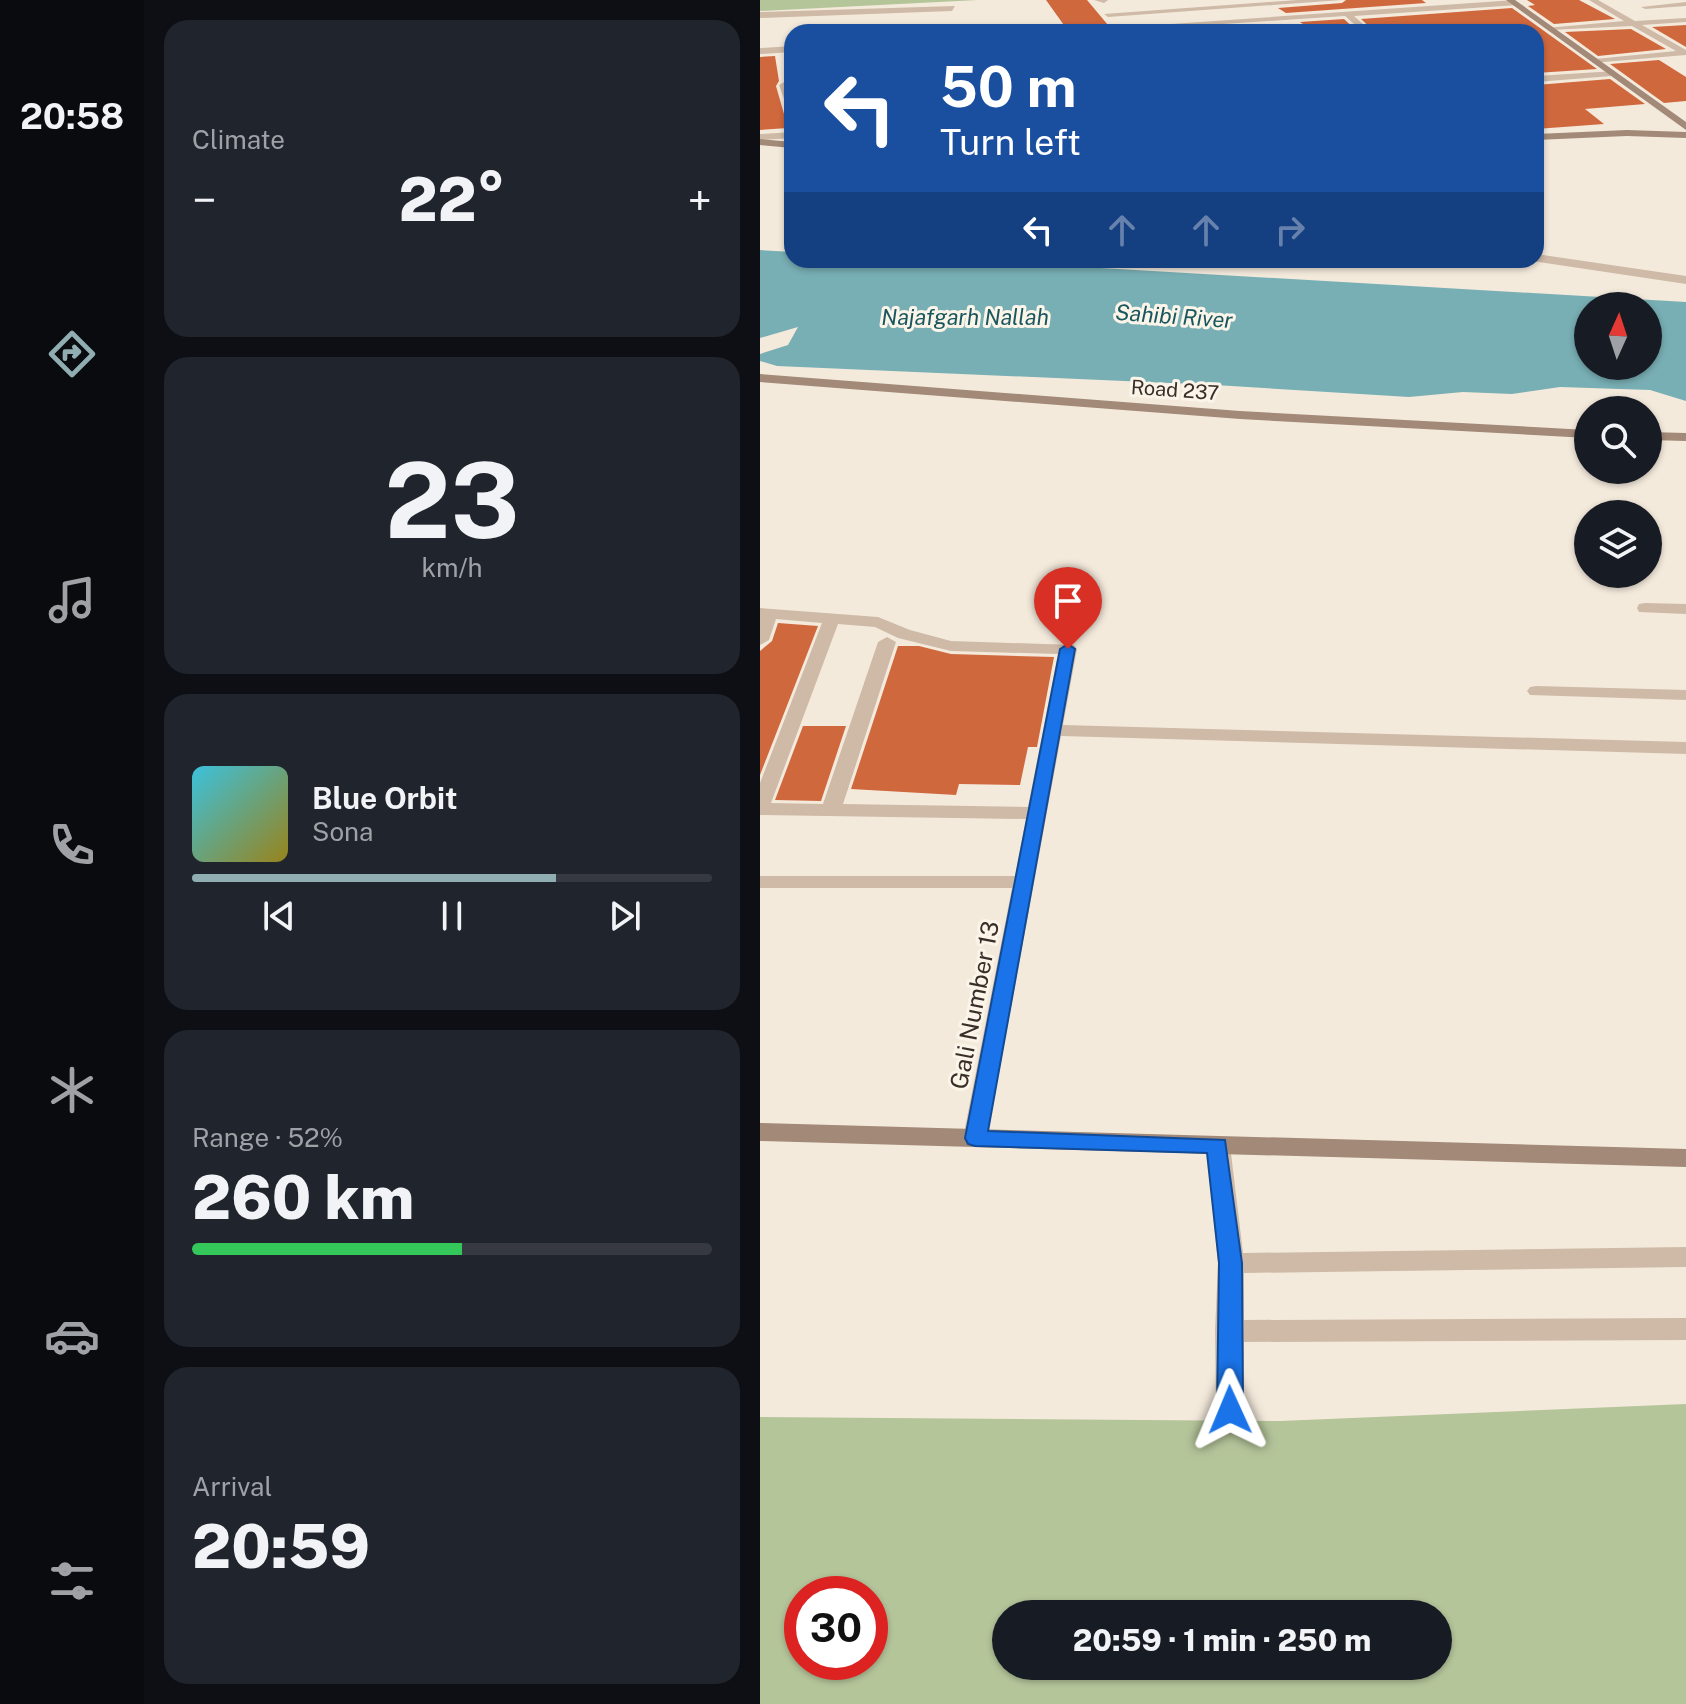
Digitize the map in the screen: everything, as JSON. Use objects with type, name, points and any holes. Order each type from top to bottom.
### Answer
[{"type":"street","points":[[1098,0],[1104,0]]},
{"type":"street","points":[[1098,0],[1115,24]]},
{"type":"street","points":[[1108,14],[1338,0]]},
{"type":"street","points":[[1372,0],[1385,11]]},
{"type":"street","points":[[1425,0],[1435,8]]},
{"type":"street","points":[[1240,24],[1512,2],[1686,127]]},
{"type":"street","points":[[760,15],[952,8]]},
{"type":"street","points":[[1347,14],[1359,24]]},
{"type":"street","points":[[760,51],[784,50]]},
{"type":"street","points":[[1544,78],[1612,73]]},
{"type":"street","points":[[1544,137],[1627,133],[1686,135]]},
{"type":"street","points":[[760,140],[784,136]]},
{"type":"street","points":[[760,140],[784,144]]},
{"type":"street","points":[[1544,259],[1686,280]]},
{"type":"street","name":"Road 237","points":[[760,378],[1240,415],[1574,433]]},
{"type":"street","points":[[1662,436],[1686,437]]},
{"type":"street","points":[[1645,608],[1686,609]]},
{"type":"street","points":[[760,640],[764,616]]},
{"type":"street","name":"Gali Number 13","points":[[764,616],[878,622],[904,634],[951,646],[1068,649],[975,1138]]},
{"type":"street","points":[[830,623],[760,809],[1037,813]]},
{"type":"street","points":[[831,810],[887,642]]},
{"type":"street","points":[[1536,691],[1686,695]]},
{"type":"street","points":[[1052,730],[1686,748]]},
{"type":"street","points":[[760,882],[1024,882]]},
{"type":"street","points":[[760,1132],[1686,1158]]},
{"type":"street","points":[[1218,1145],[1231,1263],[1228,1331],[1230,1410]]},
{"type":"street","points":[[1231,1263],[1686,1257]]},
{"type":"street","points":[[1228,1331],[1686,1329]]},
{"type":"lane","points":[[1593,0],[1686,53]]},
{"type":"lane","points":[[1633,0],[1667,21]]},
{"type":"lane","points":[[1645,7],[1686,4]]},
{"type":"lane","points":[[1550,28],[1686,20]]},
{"type":"lane","points":[[1595,61],[1686,53]]},
{"type":"green space","points":[[760,0],[978,0],[760,11]]},
{"type":"green space","points":[[1686,1404],[1686,1704],[760,1704],[760,1417],[1280,1421]]},
{"type":"water","name":"Najafgarh Nallah","points":[[760,250],[784,252],[784,268],[1102,268],[1574,295],[1574,380],[1662,380],[1662,301],[1686,302],[1686,401],[1650,390],[1560,387],[1512,394],[1463,392],[1409,397],[1215,385],[777,366],[760,361],[760,354],[788,345],[798,327],[760,338]]},
{"type":"building","points":[[1046,0],[1087,0],[1107,24],[1063,24]]},
{"type":"building","points":[[1346,0],[1422,0],[1426,3],[1286,13],[1278,8],[1342,3]]},
{"type":"building","points":[[1527,0],[1579,0],[1615,19],[1554,24],[1528,6],[1535,5]]},
{"type":"building","points":[[1512,8],[1534,24],[1366,24],[1361,19]]},
{"type":"building","points":[[1344,19],[1349,24],[1303,24],[1300,22]]},
{"type":"building","points":[[1686,25],[1686,47],[1652,27]]},
{"type":"building","points":[[1631,29],[1666,49],[1598,56],[1565,32]]},
{"type":"building","points":[[1544,31],[1597,69],[1544,72]]},
{"type":"building","points":[[775,56],[779,81],[776,86],[784,114],[784,128],[760,130],[760,57]]},
{"type":"building","points":[[1659,60],[1686,77],[1686,101],[1664,103],[1610,64]]},
{"type":"building","points":[[1610,79],[1645,104],[1585,109],[1604,124],[1544,128],[1544,84]]},
{"type":"building","points":[[778,623],[818,626],[760,775],[760,651],[772,641]]},
{"type":"building","points":[[898,646],[919,646],[951,654],[1054,657],[1037,747],[1028,747],[1020,785],[959,784],[956,795],[851,789]]},
{"type":"building","points":[[803,726],[846,726],[821,801],[775,800]]},
{"type":"route","points":[[1068,649],[975,1138],[1218,1145],[1231,1263],[1228,1331],[1230,1410]]},
{"type":"water label","name":"Sahibi River","points":[[1174,316]]}]
